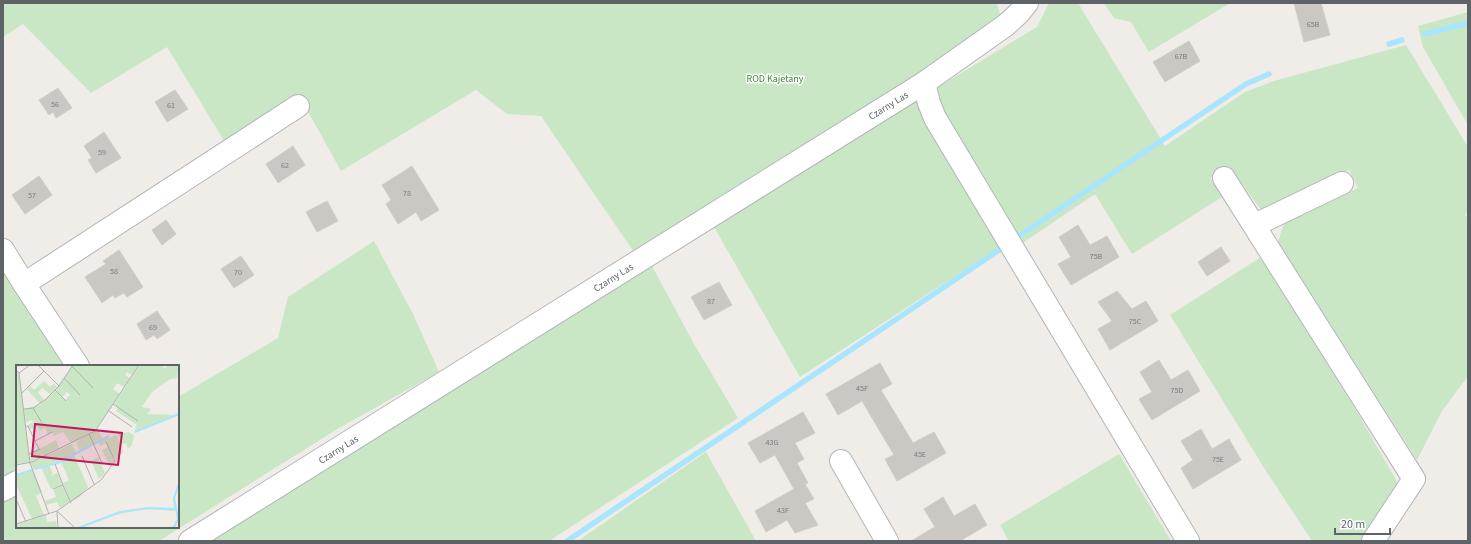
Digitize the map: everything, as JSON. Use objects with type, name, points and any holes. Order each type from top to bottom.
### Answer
[{"type":"street","name":"Czarny Las","points":[[190,541],[924,83],[1006,26],[1027,3]]},
{"type":"street","points":[[924,83],[929,103],[935,118],[1188,541]]},
{"type":"street","points":[[24,284],[298,106]]},
{"type":"street","points":[[1224,178],[1414,479],[1373,541]]},
{"type":"street","points":[[1255,225],[1342,182]]},
{"type":"street","points":[[3,250],[77,365]]},
{"type":"street","points":[[841,461],[887,541]]},
{"type":"street","points":[[3,490],[16,483]]},
{"type":"green space","name":"ROD Kajetany","points":[[3,3],[996,3],[1003,21],[638,258],[541,116],[507,114],[476,90],[341,171],[300,97],[226,144],[167,47],[91,93],[23,24],[3,37]]},
{"type":"green space","points":[[1049,3],[1078,3],[1165,146],[1245,92],[1274,81],[1406,45],[1468,147],[1468,212],[1465,214],[1468,219],[1468,376],[1442,411],[1417,460],[1278,242],[1285,220],[1358,188],[1349,170],[1263,213],[1230,167],[1210,178],[1222,197],[1132,254],[1095,194],[1018,246],[934,106],[938,87],[1037,27]]},
{"type":"green space","points":[[1104,3],[1230,3],[1149,52],[1131,22],[1114,18]]},
{"type":"green space","points":[[1468,12],[1468,125],[1423,47],[1418,26]]},
{"type":"green space","points":[[919,98],[1006,243],[800,377],[714,227]]},
{"type":"green space","points":[[374,241],[413,314],[439,372],[339,428],[159,541],[3,541],[3,502],[16,495],[16,528],[179,528],[179,396],[278,338],[288,297]]},
{"type":"green space","points":[[1261,257],[1357,412],[1399,485],[1360,541],[1312,541],[1266,471],[1170,315]]},
{"type":"green space","points":[[3,262],[69,365],[16,365],[16,474],[3,482]]},
{"type":"green space","points":[[652,266],[694,344],[738,418],[549,541],[206,541],[449,387]]},
{"type":"green space","points":[[706,452],[756,541],[578,541]]},
{"type":"green space","points":[[1119,454],[1171,541],[1009,541],[1000,525]]},
{"type":"building","points":[[1294,3],[1321,3],[1330,35],[1304,42]]},
{"type":"building","points":[[1189,41],[1200,61],[1165,82],[1153,62]]},
{"type":"building","points":[[58,88],[72,108],[56,118],[53,112],[49,115],[39,100]]},
{"type":"building","points":[[175,90],[188,109],[167,122],[155,102]]},
{"type":"building","points":[[104,132],[121,158],[96,173],[88,160],[92,158],[84,146]]},
{"type":"building","points":[[293,146],[305,165],[278,183],[266,164]]},
{"type":"building","points":[[412,166],[439,210],[421,221],[416,212],[398,224],[386,204],[391,200],[382,185]]},
{"type":"building","points":[[39,176],[52,195],[25,214],[12,195]]},
{"type":"building","points":[[327,201],[338,221],[317,232],[306,212]]},
{"type":"building","points":[[166,220],[176,234],[162,245],[152,230]]},
{"type":"building","points":[[1078,225],[1090,245],[1107,236],[1119,257],[1071,285],[1058,264],[1071,257],[1059,237]]},
{"type":"building","points":[[1221,247],[1230,261],[1207,276],[1198,262]]},
{"type":"building","points":[[119,250],[143,287],[127,297],[124,293],[115,298],[113,295],[102,303],[85,277],[106,264],[103,261]]},
{"type":"building","points":[[241,256],[254,275],[234,288],[221,269]]},
{"type":"building","points":[[719,282],[732,305],[704,320],[691,297]]},
{"type":"building","points":[[1117,291],[1132,309],[1146,301],[1158,321],[1110,350],[1098,329],[1112,321],[1098,302]]},
{"type":"building","points":[[157,311],[170,330],[157,339],[154,335],[146,340],[137,324]]},
{"type":"building","points":[[1159,360],[1171,380],[1188,370],[1200,391],[1152,420],[1139,399],[1152,392],[1140,372]]},
{"type":"building","points":[[880,363],[892,384],[881,390],[913,443],[934,432],[946,453],[897,481],[885,459],[894,455],[862,401],[838,415],[826,394]]},
{"type":"building","points":[[803,412],[815,433],[795,443],[804,459],[797,463],[808,483],[805,484],[814,499],[805,503],[818,525],[795,533],[787,520],[766,532],[755,511],[794,489],[775,455],[760,463],[748,443]]},
{"type":"building","points":[[1201,429],[1212,449],[1229,439],[1241,460],[1193,489],[1181,468],[1193,460],[1181,441]]},
{"type":"building","points":[[943,497],[954,516],[975,504],[987,525],[960,541],[911,541],[935,527],[924,509]]},
{"type":"waterway","points":[[1425,34],[1468,23]]},
{"type":"waterway","points":[[1389,44],[1402,40]]},
{"type":"waterway","points":[[1016,238],[1246,84],[1269,74]]},
{"type":"waterway","points":[[567,541],[1005,246]]}]
